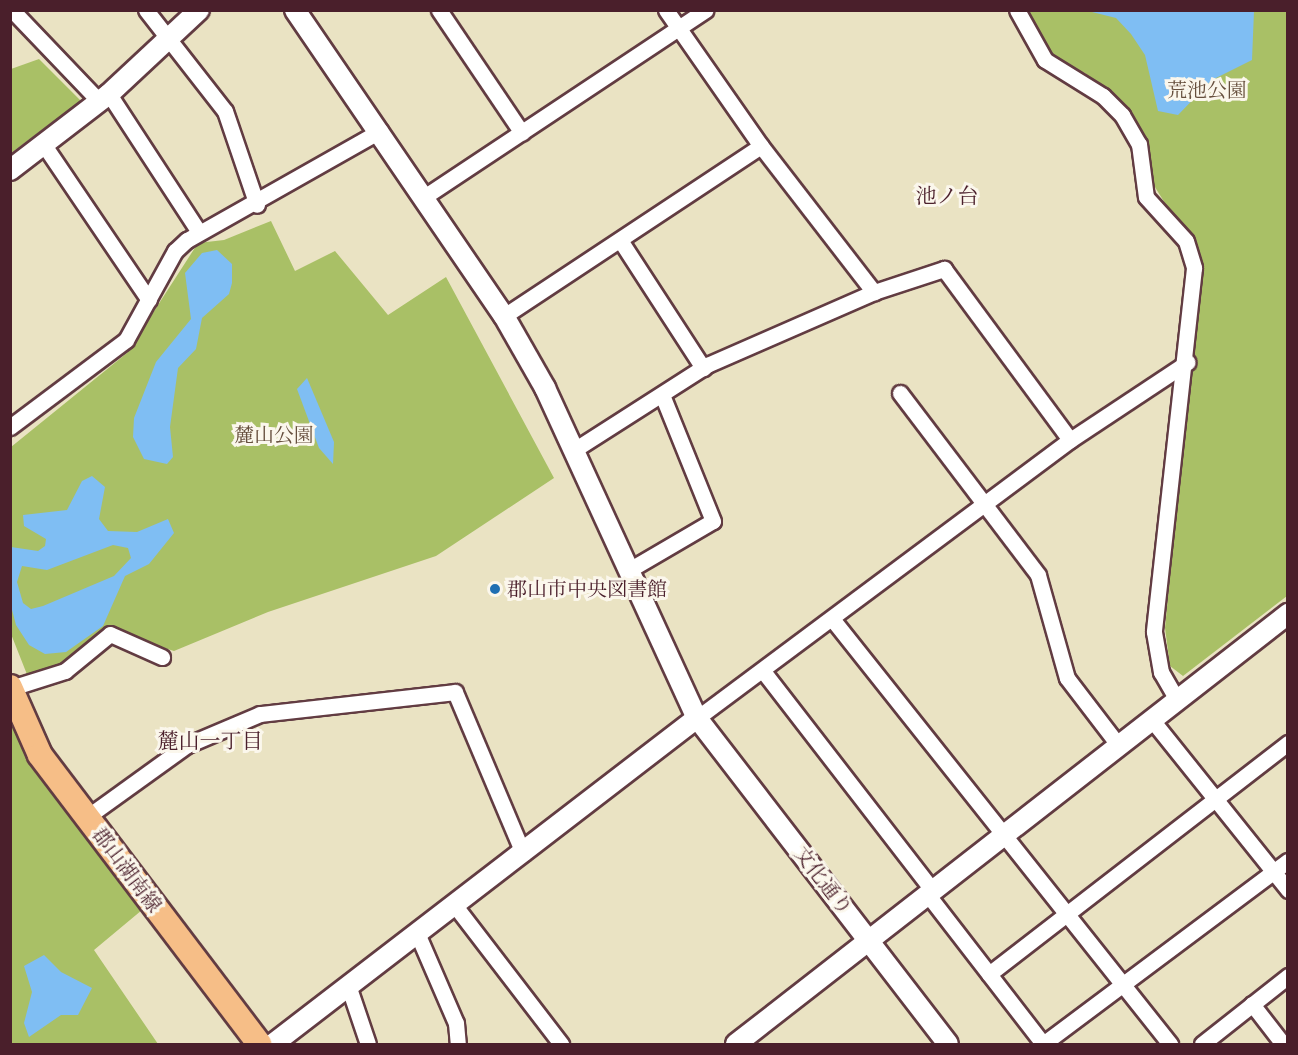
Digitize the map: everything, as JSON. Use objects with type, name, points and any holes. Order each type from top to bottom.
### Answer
[{"type":"main road","name":"郡山湖南線","points":[[11,688],[31,741],[259,1044]]},
{"type":"street","points":[[12,10],[104,97],[199,232]]},
{"type":"street","points":[[146,10],[170,36],[225,111],[257,205]]},
{"type":"street","points":[[10,170],[104,97],[199,10]]},
{"type":"street","name":"文化通り","points":[[295,10],[380,131],[504,316],[574,450],[697,718],[948,1044]]},
{"type":"street","points":[[666,10],[760,146],[874,292]]},
{"type":"street","points":[[424,197],[705,10]]},
{"type":"street","points":[[1017,10],[1045,60],[1103,96],[1139,144],[1146,197],[1186,241],[1194,268],[1188,362],[1154,632],[1161,672],[1177,700]]},
{"type":"street","points":[[439,11],[522,133]]},
{"type":"street","points":[[10,426],[112,355],[149,300],[175,251],[199,232],[257,205],[380,131]]},
{"type":"street","points":[[44,145],[149,300]]},
{"type":"street","points":[[504,316],[760,146]]},
{"type":"street","points":[[620,240],[703,368]]},
{"type":"street","points":[[574,450],[663,397],[703,368],[874,292],[945,269],[1070,440]]},
{"type":"street","points":[[273,1044],[417,933],[456,907],[697,718],[833,620],[1070,440],[1188,362]]},
{"type":"street","points":[[900,393],[1038,575],[1067,678],[1119,746]]},
{"type":"street","points":[[629,570],[713,521],[663,397]]},
{"type":"street","points":[[736,1044],[1287,614]]},
{"type":"street","points":[[833,620],[1005,833],[1170,1044]]},
{"type":"street","points":[[11,688],[65,671],[110,634],[162,657]]},
{"type":"street","points":[[763,671],[1043,1044],[1287,861]]},
{"type":"street","points":[[87,817],[187,745],[260,714],[454,692],[523,853]]},
{"type":"street","points":[[1152,720],[1287,890]]},
{"type":"street","points":[[989,974],[1287,743]]},
{"type":"street","points":[[456,907],[561,1044]]},
{"type":"street","points":[[417,933],[456,1023],[458,1044]]},
{"type":"street","points":[[1202,1044],[1287,976]]},
{"type":"street","points":[[348,985],[368,1044]]},
{"type":"street","points":[[1252,1004],[1283,1044]]},
{"type":"green space","name":"荒池公園","points":[[1024,11],[1287,11],[1287,596],[1183,676],[1170,666],[1165,628],[1200,259],[1153,184],[1145,143],[1125,108],[1085,73],[1057,62]]},
{"type":"green space","points":[[39,59],[81,101],[11,153],[11,69]]},
{"type":"green space","name":"麓山公園","points":[[271,221],[295,271],[335,251],[388,315],[446,277],[554,478],[436,556],[268,612],[174,651],[106,630],[61,668],[28,677],[11,634],[11,447],[127,353],[198,243],[224,240]]},
{"type":"green space","points":[[10,717],[26,756],[142,910],[94,950],[158,1044],[11,1044]]},
{"type":"water","points":[[1088,11],[1254,11],[1252,60],[1212,80],[1178,115],[1158,111],[1145,55],[1131,34],[1116,18]]},
{"type":"water","points":[[217,250],[232,264],[232,283],[229,294],[202,318],[196,349],[178,368],[170,427],[173,457],[167,464],[144,459],[133,437],[134,418],[156,362],[191,319],[185,273],[202,253]]},
{"type":"water","points":[[307,378],[334,442],[333,464],[319,448],[297,389]]},
{"type":"water","points":[[92,476],[105,487],[99,519],[108,531],[137,532],[168,519],[174,533],[149,564],[125,576],[103,626],[66,652],[45,654],[29,645],[16,625],[11,606],[11,547],[38,551],[45,546],[46,539],[24,526],[23,515],[67,510],[82,481]],"holes":[[[113,545],[128,548],[131,558],[114,576],[43,606],[31,609],[23,603],[17,582],[22,566],[47,570]]]},
{"type":"water","points":[[44,955],[61,972],[92,988],[78,1015],[61,1015],[29,1037],[24,1023],[32,992],[24,966]]},
{"type":"place","name":"郡山市中央図書館","points":[[495,589]]},
{"type":"district","name":"池ノ台","points":[[947,196]]},
{"type":"district","name":"麓山一丁目","points":[[210,741]]}]
